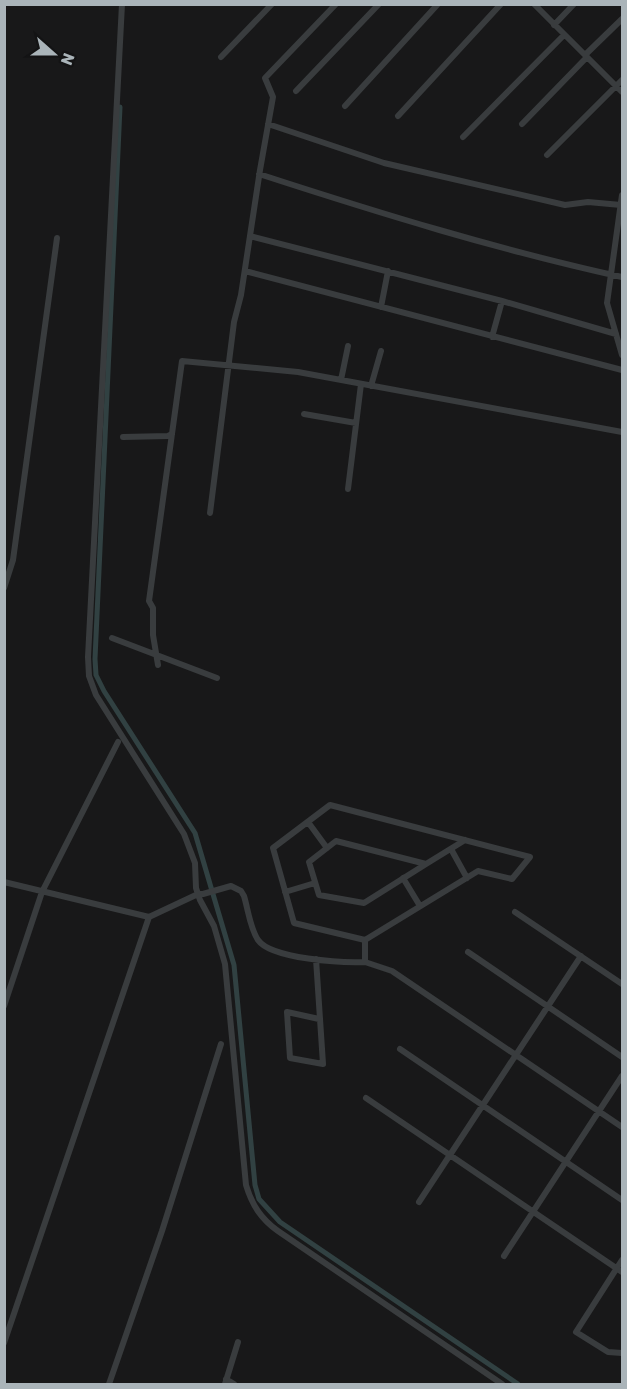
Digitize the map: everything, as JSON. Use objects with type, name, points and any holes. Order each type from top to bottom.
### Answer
[{"type":"street","points":[[122,4],[89,676],[96,695],[189,843],[195,863],[196,888],[201,894],[214,926],[225,964],[246,1185],[254,1207],[261,1217],[278,1231],[502,1384]]},
{"type":"street","points":[[221,57],[272,4]]},
{"type":"street","points":[[210,513],[234,322],[245,271],[273,97],[265,78],[336,4]]},
{"type":"street","points":[[296,91],[379,4]]},
{"type":"street","points":[[345,106],[438,4]]},
{"type":"street","points":[[398,116],[501,4]]},
{"type":"street","points":[[534,4],[622,92]]},
{"type":"street","points":[[554,25],[574,4]]},
{"type":"street","points":[[522,124],[622,18]]},
{"type":"street","points":[[463,137],[564,35]]},
{"type":"street","points":[[547,155],[622,80]]},
{"type":"street","points":[[268,124],[411,170],[565,205],[588,202],[621,205]]},
{"type":"street","points":[[259,174],[430,228],[505,249],[622,277]]},
{"type":"street","points":[[622,195],[607,303],[622,355]]},
{"type":"street","points":[[250,236],[502,301],[616,334]]},
{"type":"street","points":[[4,588],[12,560],[57,238]]},
{"type":"street","points":[[245,271],[622,370]]},
{"type":"street","points":[[381,307],[388,271]]},
{"type":"street","points":[[492,337],[502,301]]},
{"type":"street","points":[[341,380],[348,346]]},
{"type":"street","points":[[371,386],[381,351]]},
{"type":"street","points":[[158,665],[153,635],[153,608],[149,601],[182,361],[298,372],[622,432]]},
{"type":"street","points":[[348,489],[361,384]]},
{"type":"street","points":[[304,414],[356,423]]},
{"type":"street","points":[[123,437],[172,434]]},
{"type":"street","points":[[112,638],[217,678]]},
{"type":"street","points":[[4,1006],[42,892],[118,742]]},
{"type":"street","points":[[330,805],[465,840],[530,857],[512,879],[478,871],[365,940],[294,923],[273,848],[330,805]]},
{"type":"street","points":[[308,822],[327,848]]},
{"type":"street","points":[[426,864],[336,841],[309,862],[319,895],[364,903],[465,840]]},
{"type":"street","points":[[451,849],[468,878]]},
{"type":"street","points":[[404,878],[420,906]]},
{"type":"street","points":[[4,882],[149,917],[201,894],[231,886],[244,896],[255,933],[263,945],[277,951],[316,959],[365,963],[392,971],[622,1127]]},
{"type":"street","points":[[285,892],[315,883]]},
{"type":"street","points":[[515,912],[622,984]]},
{"type":"street","points":[[4,1343],[149,917]]},
{"type":"street","points":[[365,940],[365,963]]},
{"type":"street","points":[[468,952],[622,1057]]},
{"type":"street","points":[[419,1202],[580,956]]},
{"type":"street","points":[[316,959],[323,1064],[290,1058],[287,1012],[319,1019]]},
{"type":"street","points":[[109,1384],[162,1231],[221,1044]]},
{"type":"street","points":[[400,1049],[622,1200]]},
{"type":"street","points":[[504,1256],[622,1076]]},
{"type":"street","points":[[366,1098],[620,1270]]},
{"type":"street","points":[[622,1260],[620,1270],[576,1332],[608,1352],[622,1353]]},
{"type":"street","points":[[234,1384],[226,1382],[238,1341]]},
{"type":"waterway","points":[[120,107],[96,675],[195,833],[234,965],[255,1185],[259,1199],[280,1222],[518,1384]]}]
